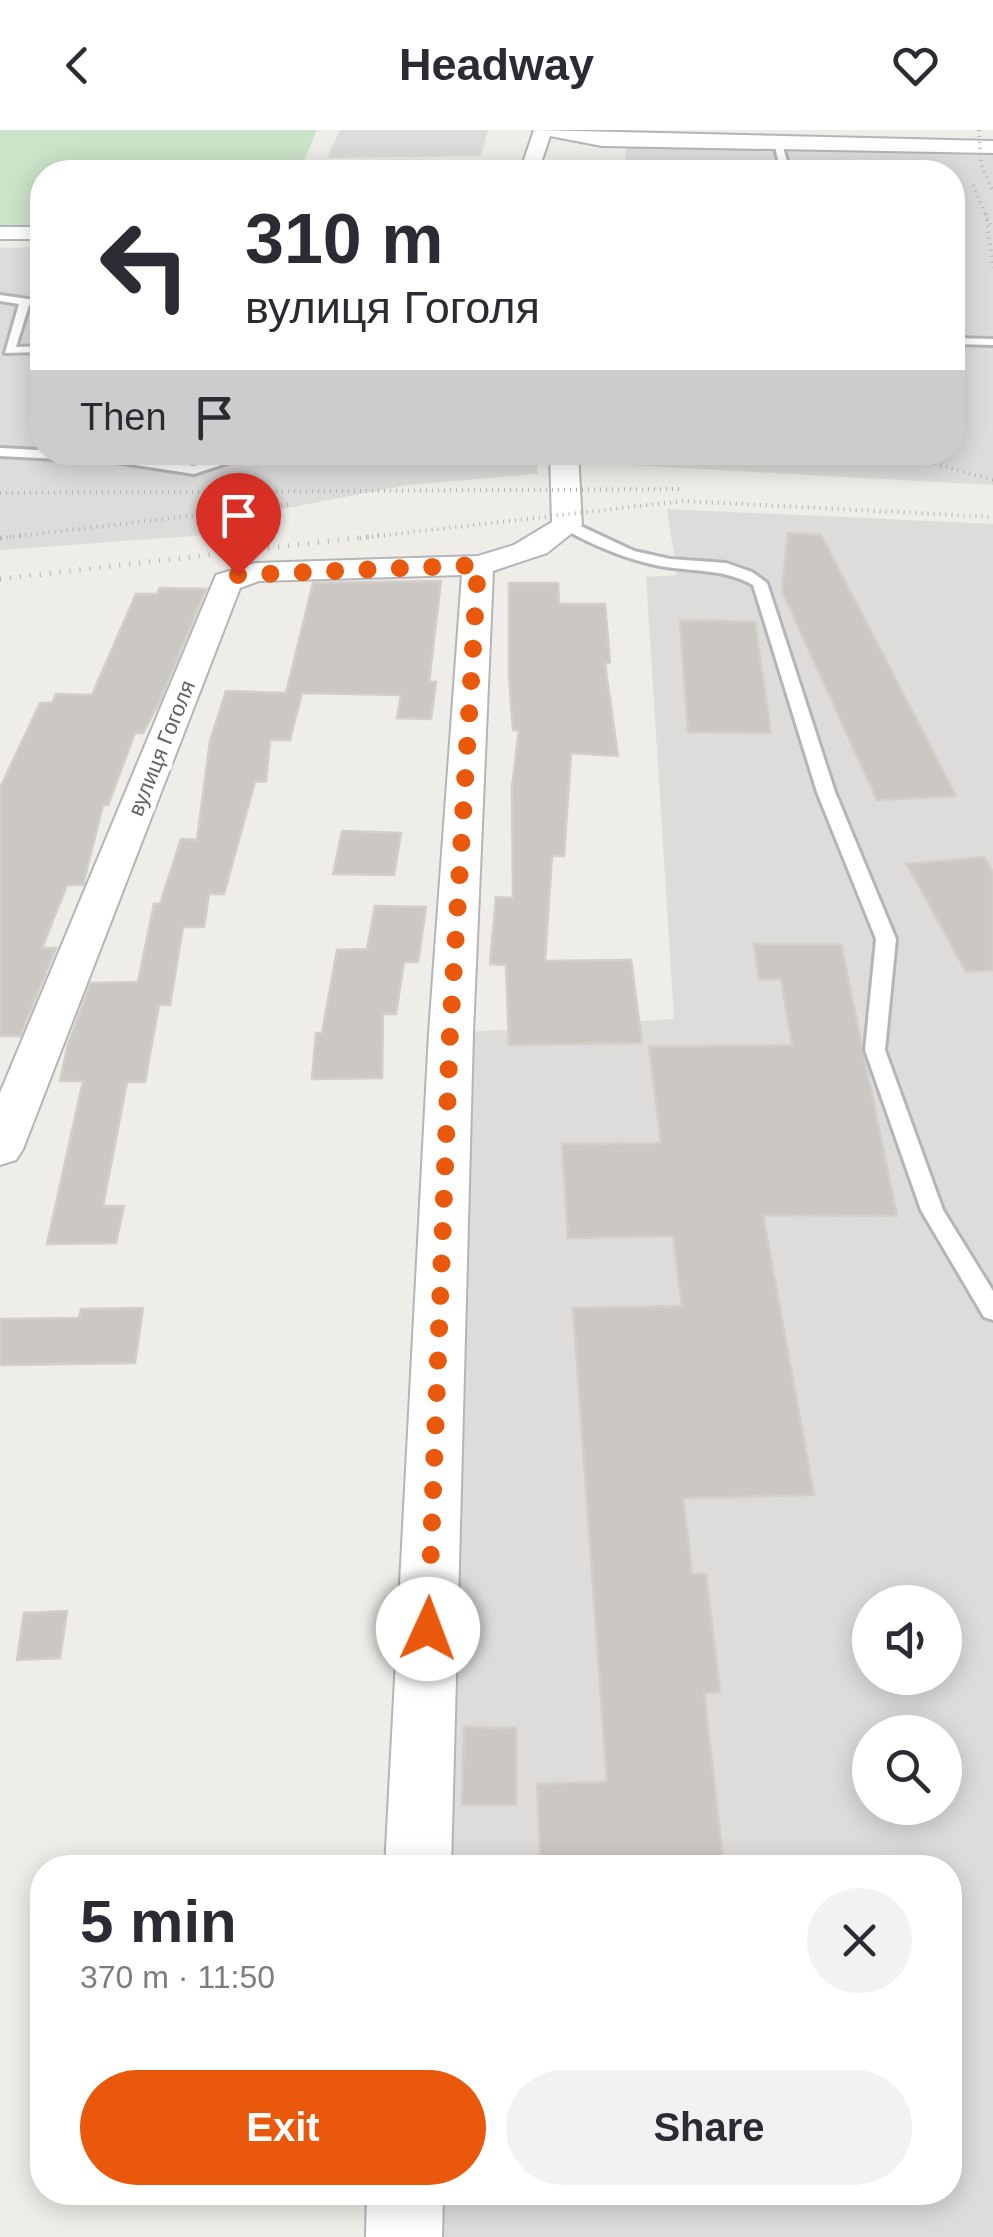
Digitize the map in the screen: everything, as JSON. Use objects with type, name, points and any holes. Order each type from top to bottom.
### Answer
[{"type":"street","points":[[533,160],[544,130],[602,140],[993,146]]},
{"type":"street","points":[[545,160],[588,151],[602,140]]},
{"type":"street","points":[[0,233],[30,233]]},
{"type":"street","points":[[565,465],[567,526]]},
{"type":"street","name":"вулиця Гоголя","points":[[0,1149],[227,582],[256,572],[478,565],[537,547],[567,526]]},
{"type":"street","points":[[418,1855],[450,1033],[478,565]]},
{"type":"street","points":[[404,2237],[405,2205]]},
{"type":"lane","points":[[778,143],[783,160]]},
{"type":"lane","points":[[0,298],[30,303]]},
{"type":"lane","points":[[25,302],[9,351],[30,350]]},
{"type":"lane","points":[[965,341],[993,342]]},
{"type":"lane","points":[[0,452],[30,453]]},
{"type":"lane","points":[[162,465],[194,470],[211,465]]},
{"type":"lane","points":[[567,526],[621,552],[675,564],[722,564],[760,583],[826,792],[886,939],[876,1050],[932,1210],[993,1311]]},
{"type":"shaded area","points":[[340,130],[488,130],[481,156],[327,158]]},
{"type":"shaded area","points":[[626,148],[993,151],[993,485],[624,465],[965,465],[965,160],[625,160]]},
{"type":"shaded area","points":[[30,247],[30,465],[538,465],[538,474],[408,485],[245,516],[241,525],[207,535],[0,550],[0,248]]},
{"type":"shaded area","points":[[667,509],[993,524],[993,2237],[404,2237],[405,2205],[962,2205],[962,1855],[418,1855],[451,1033],[674,1019],[646,577],[677,575]]},
{"type":"green space","points":[[0,130],[317,130],[304,160],[30,160],[30,234],[0,234]]},
{"type":"building","points":[[788,533],[821,535],[956,796],[877,800],[782,591]]},
{"type":"building","points":[[441,581],[429,682],[436,682],[431,719],[397,718],[401,695],[302,693],[290,740],[270,740],[266,781],[255,782],[224,894],[209,894],[204,927],[183,927],[170,1005],[159,1005],[145,1082],[127,1082],[103,1206],[124,1206],[116,1243],[47,1244],[83,1081],[60,1081],[68,1044],[91,983],[138,982],[154,904],[160,904],[181,839],[197,840],[210,741],[226,691],[286,693],[313,583]]},
{"type":"building","points":[[509,583],[558,583],[559,604],[605,604],[610,662],[605,664],[618,756],[571,753],[564,856],[552,856],[545,961],[631,960],[642,1043],[509,1045],[506,965],[490,964],[496,897],[513,898],[512,787],[519,730],[513,730],[509,676]]},
{"type":"building","points":[[160,588],[206,589],[158,705],[143,733],[135,733],[108,805],[103,805],[83,885],[67,885],[42,948],[56,948],[20,1036],[0,1036],[0,788],[40,703],[52,703],[56,694],[92,695],[136,594],[157,594]]},
{"type":"building","points":[[680,620],[755,622],[771,733],[688,732]]},
{"type":"building","points":[[342,831],[401,833],[394,875],[333,874]]},
{"type":"building","points":[[984,857],[993,872],[993,970],[966,972],[907,864]]},
{"type":"building","points":[[375,906],[426,907],[418,962],[404,962],[396,1014],[383,1014],[382,1078],[312,1079],[316,1033],[322,1033],[337,950],[367,949]]},
{"type":"building","points":[[754,944],[841,944],[897,1216],[763,1215],[814,1495],[683,1498],[692,1574],[706,1574],[720,1692],[704,1693],[723,1855],[540,1855],[537,1784],[607,1782],[573,1308],[682,1306],[673,1236],[568,1238],[562,1144],[661,1143],[649,1047],[792,1045],[781,979],[759,979]]},
{"type":"building","points":[[143,1308],[135,1363],[0,1365],[0,1319],[79,1318],[81,1309]]},
{"type":"building","points":[[67,1611],[60,1658],[17,1660],[24,1613]]},
{"type":"building","points":[[464,1727],[516,1728],[516,1805],[462,1805]]},
{"type":"railway","points":[[979,130],[981,164],[993,191]]},
{"type":"railway","points":[[973,185],[986,215]]},
{"type":"railway","points":[[986,215],[991,226]]},
{"type":"railway","points":[[986,215],[993,268]]},
{"type":"railway","points":[[940,465],[993,480]]},
{"type":"railway","points":[[0,493],[684,489]]},
{"type":"railway","points":[[360,538],[683,501],[993,517]]},
{"type":"railway","points":[[1,538],[293,504]]},
{"type":"railway","points":[[0,538],[22,535]]},
{"type":"railway","points":[[0,579],[382,535]]},
{"type":"route","points":[[238,575],[478,565],[450,1033],[428,1629]]}]
